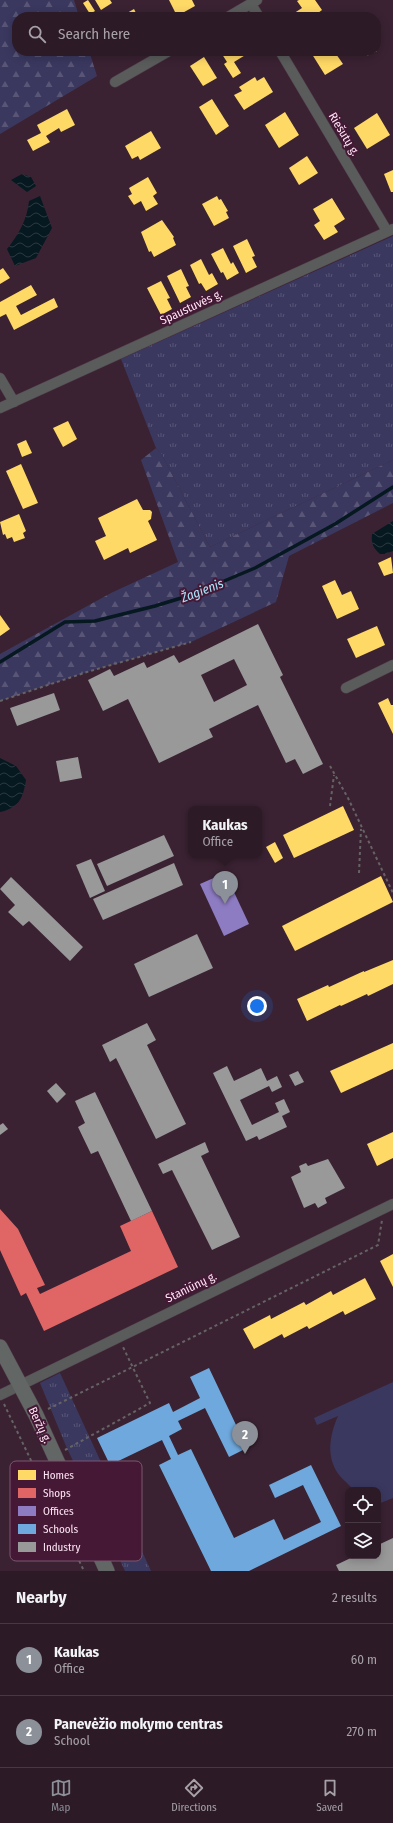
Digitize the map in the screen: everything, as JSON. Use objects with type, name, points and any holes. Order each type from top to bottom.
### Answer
[{"type":"main road","name":"Beržų g.","points":[[0,1347],[36,1415],[56,1461]]},
{"type":"main road","name":"Beržų g.","points":[[102,1561],[107,1571]]},
{"type":"street","points":[[237,12],[254,2],[257,12]]},
{"type":"street","points":[[115,82],[160,56]]},
{"type":"street","name":"Riešutų g.","points":[[283,56],[390,230]]},
{"type":"street","name":"Spaustuvės g.","points":[[0,408],[390,230]]},
{"type":"street","points":[[0,378],[14,402]]},
{"type":"street","points":[[346,688],[393,664]]},
{"type":"street","name":"Staniūnų g.","points":[[2,1399],[20,1384],[389,1206]]},
{"type":"path","points":[[1,701],[87,672],[191,642]]},
{"type":"path","points":[[330,766],[393,893]]},
{"type":"path","points":[[330,806],[334,774]]},
{"type":"path","points":[[359,873],[362,828]]},
{"type":"path","points":[[36,1415],[378,1245],[389,1206]]},
{"type":"path","points":[[54,1456],[150,1403],[119,1337]]},
{"type":"path","points":[[2,1399],[32,1461]]},
{"type":"path","points":[[79,1561],[84,1571]]},
{"type":"green space","points":[[0,0],[74,0],[78,12],[12,12],[12,56],[91,56],[97,76],[0,134]]},
{"type":"green space","points":[[393,236],[393,460],[210,547],[162,455],[156,448],[121,359]]},
{"type":"green space","points":[[156,448],[162,455],[210,547],[393,460],[393,503],[289,556],[276,602],[191,642],[87,672],[0,701],[0,654],[111,593],[178,562],[141,460]]},
{"type":"green space","points":[[60,1373],[100,1461],[73,1461],[40,1383]]},
{"type":"green space","points":[[393,1382],[393,1498],[381,1503],[381,1487],[351,1487],[339,1475],[334,1467],[330,1451],[332,1433],[338,1416],[317,1425],[314,1418]]},
{"type":"green space","points":[[142,1551],[151,1571],[125,1571],[120,1561],[142,1561]]},
{"type":"water","points":[[22,174],[31,177],[36,186],[27,192],[11,180]]},
{"type":"water","points":[[40,196],[52,228],[36,258],[15,266],[7,249],[22,226],[29,201]]},
{"type":"water","points":[[393,521],[393,551],[380,554],[373,545],[372,534]]},
{"type":"water","points":[[0,758],[16,766],[26,780],[21,797],[16,805],[0,812]]},
{"type":"building: Homes","points":[[88,0],[95,11],[89,12],[83,3]]},
{"type":"building: Homes","points":[[95,0],[110,0],[112,3],[101,10]]},
{"type":"building: Homes","points":[[169,0],[192,0],[195,6],[184,12],[175,12]]},
{"type":"building: Homes","points":[[315,0],[322,10],[319,12],[296,12],[302,8],[297,1]]},
{"type":"building: Homes","points":[[134,9],[136,12],[129,12]]},
{"type":"building: Homes","points":[[223,56],[244,56],[234,62],[241,73],[233,78],[224,64],[227,62]]},
{"type":"building: Homes","points":[[313,56],[337,56],[343,64],[325,75]]},
{"type":"building: Homes","points":[[204,57],[217,78],[203,86],[190,66]]},
{"type":"building: Homes","points":[[255,77],[257,81],[264,77],[273,92],[244,110],[234,95],[242,91],[239,87]]},
{"type":"building: Homes","points":[[212,99],[229,126],[216,135],[199,107]]},
{"type":"building: Homes","points":[[67,109],[75,125],[61,132],[59,128],[46,136],[50,142],[33,151],[27,140],[41,133],[37,125]]},
{"type":"building: Homes","points":[[285,112],[299,135],[279,148],[265,125]]},
{"type":"building: Homes","points":[[377,113],[390,135],[367,149],[354,128]]},
{"type":"building: Homes","points":[[151,131],[161,148],[140,160],[138,156],[132,159],[125,146]]},
{"type":"building: Homes","points":[[307,156],[318,173],[299,185],[289,168]]},
{"type":"building: Homes","points":[[393,170],[393,192],[391,192],[384,174]]},
{"type":"building: Homes","points":[[148,177],[157,193],[153,196],[158,204],[146,211],[141,201],[134,205],[128,196],[132,194],[129,188]]},
{"type":"building: Homes","points":[[217,196],[219,200],[221,199],[228,211],[226,212],[229,218],[214,226],[202,204]]},
{"type":"building: Homes","points":[[332,198],[345,219],[334,226],[338,232],[324,240],[314,225],[320,221],[313,209]]},
{"type":"building: Homes","points":[[162,220],[174,237],[173,238],[176,245],[154,257],[151,251],[149,252],[141,232]]},
{"type":"building: Homes","points":[[247,239],[255,256],[252,257],[257,267],[246,273],[233,246]]},
{"type":"building: Homes","points":[[223,248],[231,264],[233,262],[239,273],[227,280],[223,272],[221,273],[211,254]]},
{"type":"building: Homes","points":[[201,259],[209,275],[212,273],[218,284],[206,291],[201,283],[199,284],[190,265]]},
{"type":"building: Homes","points":[[3,268],[10,278],[0,284],[0,270]]},
{"type":"building: Homes","points":[[181,269],[189,286],[186,287],[191,297],[180,303],[167,276]]},
{"type":"building: Homes","points":[[161,281],[170,298],[167,299],[172,309],[161,315],[147,288]]},
{"type":"building: Homes","points":[[31,285],[37,295],[16,306],[21,315],[54,298],[58,307],[14,330],[6,314],[0,317],[0,302]]},
{"type":"building: Homes","points":[[68,421],[77,439],[63,447],[53,428]]},
{"type":"building: Homes","points":[[26,440],[32,453],[22,457],[17,444]]},
{"type":"building: Homes","points":[[21,464],[38,503],[23,509],[6,471]]},
{"type":"building: Homes","points":[[137,499],[143,510],[150,510],[152,512],[151,519],[148,521],[157,540],[130,553],[128,548],[104,560],[95,541],[106,536],[98,518]]},
{"type":"building: Homes","points":[[19,514],[26,531],[23,533],[25,538],[14,542],[12,537],[7,539],[5,534],[3,535],[0,522]]},
{"type":"building: Homes","points":[[391,557],[393,573],[384,576],[378,563]]},
{"type":"building: Homes","points":[[335,580],[342,595],[351,591],[359,609],[337,619],[322,586]]},
{"type":"building: Homes","points":[[0,615],[10,629],[0,636]]},
{"type":"building: Homes","points":[[377,626],[385,645],[356,658],[347,639]]},
{"type":"building: Homes","points":[[388,698],[391,705],[393,705],[393,734],[378,703]]},
{"type":"building: Homes","points":[[343,806],[354,830],[294,858],[283,835]]},
{"type":"building: Homes","points":[[275,842],[283,858],[275,863],[266,847]]},
{"type":"building: Homes","points":[[381,876],[393,902],[295,951],[282,926]]},
{"type":"building: Homes","points":[[393,960],[393,984],[368,996],[367,994],[341,1006],[340,1005],[307,1021],[297,999],[328,985],[329,987]]},
{"type":"building: Homes","points":[[393,1043],[393,1069],[341,1093],[330,1071]]},
{"type":"building: Homes","points":[[393,1132],[393,1158],[377,1166],[367,1144]]},
{"type":"building: Homes","points":[[393,1254],[393,1287],[380,1261]]},
{"type":"building: Homes","points":[[365,1278],[376,1299],[345,1315],[343,1311],[309,1329],[307,1326],[284,1338],[282,1334],[254,1349],[243,1329],[270,1315],[271,1319],[304,1302],[306,1305],[331,1291],[333,1295]]},
{"type":"building: Shops","points":[[0,1209],[18,1229],[45,1285],[37,1288],[40,1294],[131,1251],[120,1226],[152,1211],[178,1267],[44,1331],[26,1293],[21,1296],[0,1250]]},
{"type":"building: Offices","points":[[225,873],[249,924],[224,936],[200,884]]},
{"type":"building: Schools","points":[[209,1368],[247,1448],[229,1457],[205,1408],[178,1421],[182,1429],[169,1436],[178,1455],[191,1449],[234,1538],[274,1519],[284,1540],[321,1522],[303,1485],[275,1498],[269,1485],[311,1465],[341,1526],[249,1571],[211,1571],[159,1465],[171,1459],[162,1440],[118,1461],[108,1461],[97,1438],[169,1403],[173,1412],[200,1398],[190,1377]]},
{"type":"building: Industry","points":[[258,624],[283,675],[280,677],[323,764],[303,774],[295,759],[286,763],[258,705],[209,729],[213,737],[159,763],[128,699],[103,711],[88,680],[110,669],[114,676],[144,662],[147,668],[174,655],[179,663]],"holes":[[[234,659],[247,685],[214,702],[201,675]]]},
{"type":"building: Industry","points":[[54,693],[60,710],[17,726],[10,708]]},
{"type":"building: Industry","points":[[78,757],[82,778],[60,782],[56,761]]},
{"type":"building: Industry","points":[[164,835],[174,856],[107,886],[97,864]]},
{"type":"building: Industry","points":[[91,859],[105,891],[90,898],[76,865]]},
{"type":"building: Industry","points":[[174,863],[183,885],[103,920],[93,899]]},
{"type":"building: Industry","points":[[11,877],[83,947],[70,961],[29,921],[23,926],[8,912],[15,905],[0,889]]},
{"type":"building: Industry","points":[[197,934],[213,968],[149,997],[134,964]]},
{"type":"building: Industry","points":[[147,1023],[156,1040],[147,1045],[186,1124],[156,1139],[116,1058],[110,1062],[102,1045]]},
{"type":"building: Industry","points":[[227,1066],[234,1081],[261,1068],[267,1081],[277,1076],[282,1087],[272,1092],[269,1086],[240,1100],[252,1125],[279,1112],[275,1103],[284,1099],[290,1112],[282,1116],[287,1127],[259,1140],[257,1136],[246,1141],[213,1073]]},
{"type":"building: Industry","points":[[298,1071],[304,1082],[295,1086],[289,1075]]},
{"type":"building: Industry","points":[[56,1083],[66,1094],[57,1103],[47,1091]]},
{"type":"building: Industry","points":[[95,1092],[152,1211],[131,1221],[98,1151],[91,1154],[78,1127],[85,1123],[75,1101]]},
{"type":"building: Industry","points":[[3,1123],[8,1129],[0,1135],[0,1125]]},
{"type":"building: Industry","points":[[205,1142],[209,1152],[201,1156],[240,1237],[212,1250],[172,1170],[163,1174],[158,1164]]},
{"type":"building: Industry","points":[[328,1159],[345,1188],[325,1198],[327,1203],[318,1208],[315,1203],[304,1208],[291,1177],[301,1172],[299,1166],[306,1163],[308,1166]]},
{"type":"building: Industry","points":[[393,1538],[393,1571],[339,1571],[336,1565],[349,1559],[381,1559],[381,1544]]},
{"type":"waterway","name":"Žagienis","points":[[0,662],[65,622],[95,621],[155,606],[191,595],[255,568],[335,524],[393,487]]},
{"type":"place","name":"Kaukas","points":[[225,904]]},
{"type":"place","name":"Panevėžio mokymo centras","points":[[245,1454]]}]
